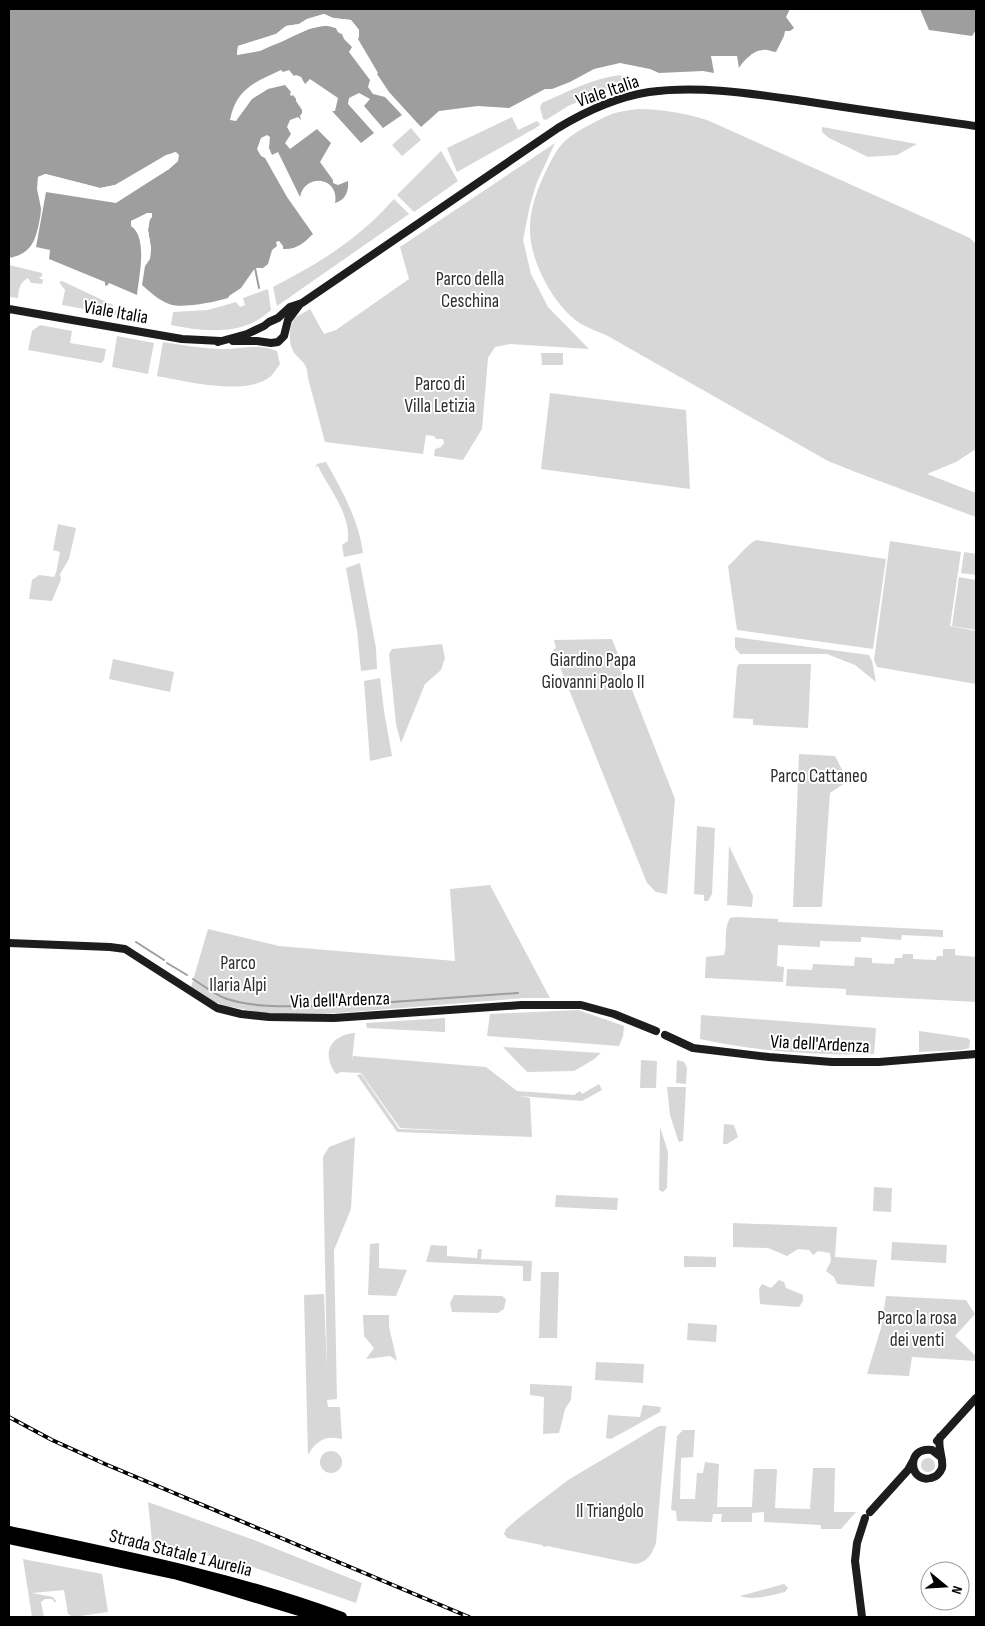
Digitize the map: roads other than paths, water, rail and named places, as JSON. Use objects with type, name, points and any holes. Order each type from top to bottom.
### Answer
[{"type":"highway","name":"Strada Statale 1 Aurelia","points":[[9,1531],[188,1570],[279,1596],[342,1617]]},
{"type":"highway","name":"Strada Statale 1 Aurelia","points":[[9,1539],[174,1574],[318,1617]]},
{"type":"main road","name":"Viale Italia","points":[[284,330],[293,312],[302,303],[558,128],[591,110],[630,96],[673,90],[727,92],[775,97],[976,126]]},
{"type":"main road","name":"Viale Italia","points":[[274,321],[287,309],[302,303]]},
{"type":"main road","name":"Viale Italia","points":[[9,309],[160,336],[218,342],[267,342]]},
{"type":"main road","points":[[274,321],[280,324],[284,330],[284,336],[280,341],[274,343],[267,342],[262,333],[264,326],[274,321]]},
{"type":"main road","name":"Viale Italia","points":[[218,342],[247,334],[264,326]]},
{"type":"main road","name":"Via dell'Ardenza","points":[[9,943],[125,949],[217,1008],[241,1014],[269,1017],[334,1018],[542,1004],[572,1004],[606,1012],[656,1032]]},
{"type":"main road","name":"Via dell'Ardenza","points":[[665,1035],[693,1048],[832,1062],[878,1062],[976,1054]]},
{"type":"main road","points":[[862,1617],[856,1555],[868,1515],[899,1481],[917,1454],[928,1449],[976,1398]]},
{"type":"main road","points":[[913,1461],[917,1475],[925,1479],[936,1476],[942,1466],[938,1447],[940,1437]]},
{"type":"main road","points":[[928,1449],[935,1451],[941,1457]]},
{"type":"main road","points":[[899,1481],[917,1475]]},
{"type":"waterway","points":[[255,268],[259,288]]},
{"type":"waterway","points":[[136,942],[164,960]]},
{"type":"waterway","points":[[167,963],[187,975]]},
{"type":"waterway","points":[[193,979],[218,995],[239,1002],[277,1006],[327,1006]]},
{"type":"waterway","points":[[350,1005],[518,993]]},
{"type":"railway","points":[[9,1417],[52,1440],[105,1464],[469,1617]]},
{"type":"park label","name":"Parco della Ceschina","points":[[470,289]]},
{"type":"park label","name":"Parco di Villa Letizia","points":[[440,394]]},
{"type":"park label","name":"Giardino Papa Giovanni Paolo II","points":[[593,670]]},
{"type":"park label","name":"Parco Cattaneo","points":[[819,775]]},
{"type":"park label","name":"Parco Ilaria Alpi","points":[[238,973]]},
{"type":"park label","name":"Parco la rosa dei venti","points":[[917,1328]]},
{"type":"park label","name":"Il Triangolo","points":[[610,1510]]}]
